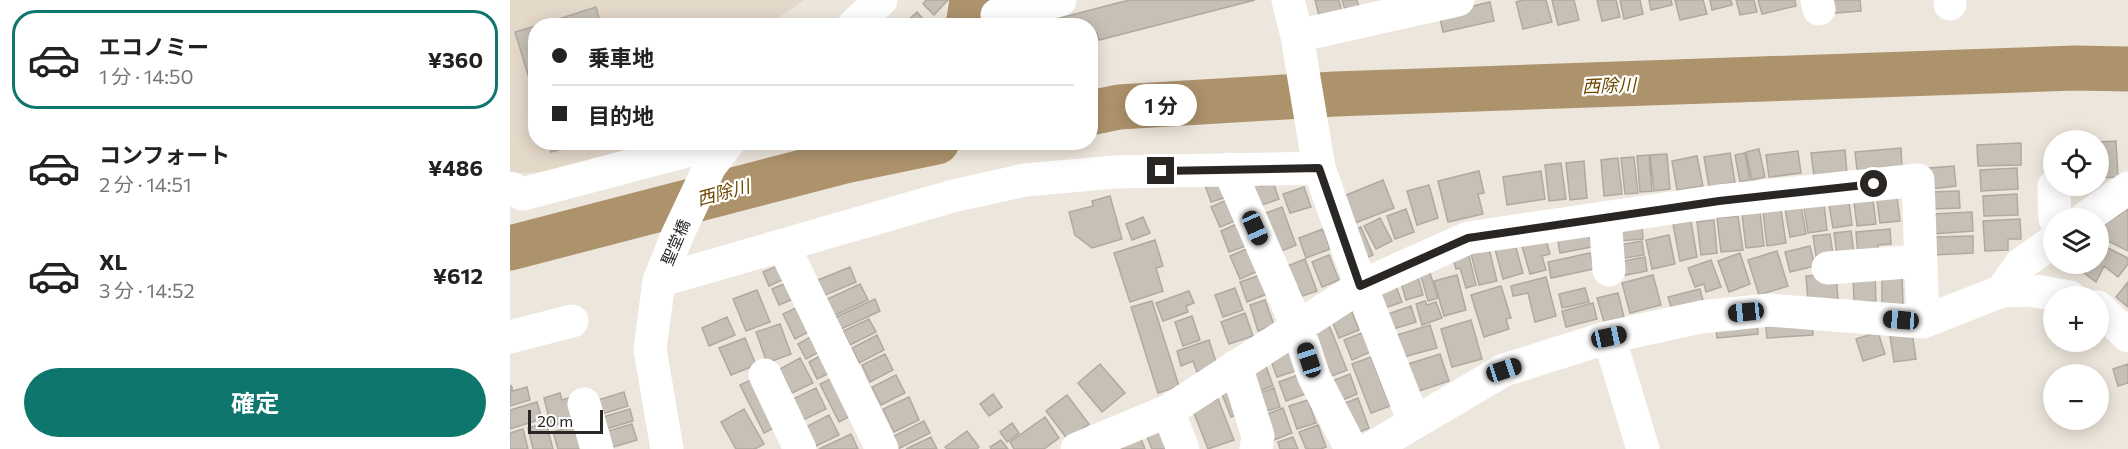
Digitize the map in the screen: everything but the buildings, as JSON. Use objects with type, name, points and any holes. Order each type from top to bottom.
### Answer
[{"type":"street","points":[[862,18],[881,0]]},
{"type":"street","points":[[998,15],[1060,0]]},
{"type":"street","points":[[1288,0],[1298,40],[1318,164],[1360,286],[1414,422]]},
{"type":"street","points":[[1298,40],[1458,0]]},
{"type":"street","points":[[510,188],[523,194],[690,150]]},
{"type":"street","name":"聖堂橋","points":[[667,449],[650,349],[659,281],[705,176],[723,150]]},
{"type":"street","points":[[659,281],[953,196],[1025,180],[1115,172],[1318,164]]},
{"type":"street","points":[[1229,169],[1297,326],[1314,377],[1358,444],[1414,422],[1504,370],[1609,337],[1701,317],[1769,310],[1923,322],[2002,291],[2029,290],[2043,292]]},
{"type":"street","points":[[1077,449],[1168,411],[1360,286],[1468,238],[1719,201],[1918,180],[1923,322]]},
{"type":"street","points":[[2100,208],[2128,188]]},
{"type":"street","points":[[1605,218],[1610,270]]},
{"type":"street","points":[[783,245],[882,449]]},
{"type":"street","points":[[2002,291],[2021,264],[2043,249]]},
{"type":"street","points":[[1828,268],[1921,261]]},
{"type":"street","points":[[2109,318],[2128,336]]},
{"type":"street","points":[[510,337],[572,321]]},
{"type":"street","points":[[1609,337],[1643,449]]},
{"type":"street","points":[[1236,366],[1258,436],[1256,449]]},
{"type":"street","points":[[765,375],[800,449]]},
{"type":"street","points":[[584,404],[597,449]]},
{"type":"street","points":[[1168,411],[1183,449]]},
{"type":"shaded area","points":[[510,0],[804,0],[778,18],[528,18],[528,150],[630,150],[624,156],[545,172],[510,173]]},
{"type":"waterway","points":[[969,18],[972,0]]},
{"type":"waterway","name":"西除川","points":[[1098,111],[1119,107],[1335,94],[2075,68],[2128,69]]},
{"type":"waterway","name":"西除川","points":[[510,248],[845,161],[898,150]]},
{"type":"route","points":[[1161,171],[1319,168],[1360,286],[1468,238],[1719,201],[1874,184]]}]
